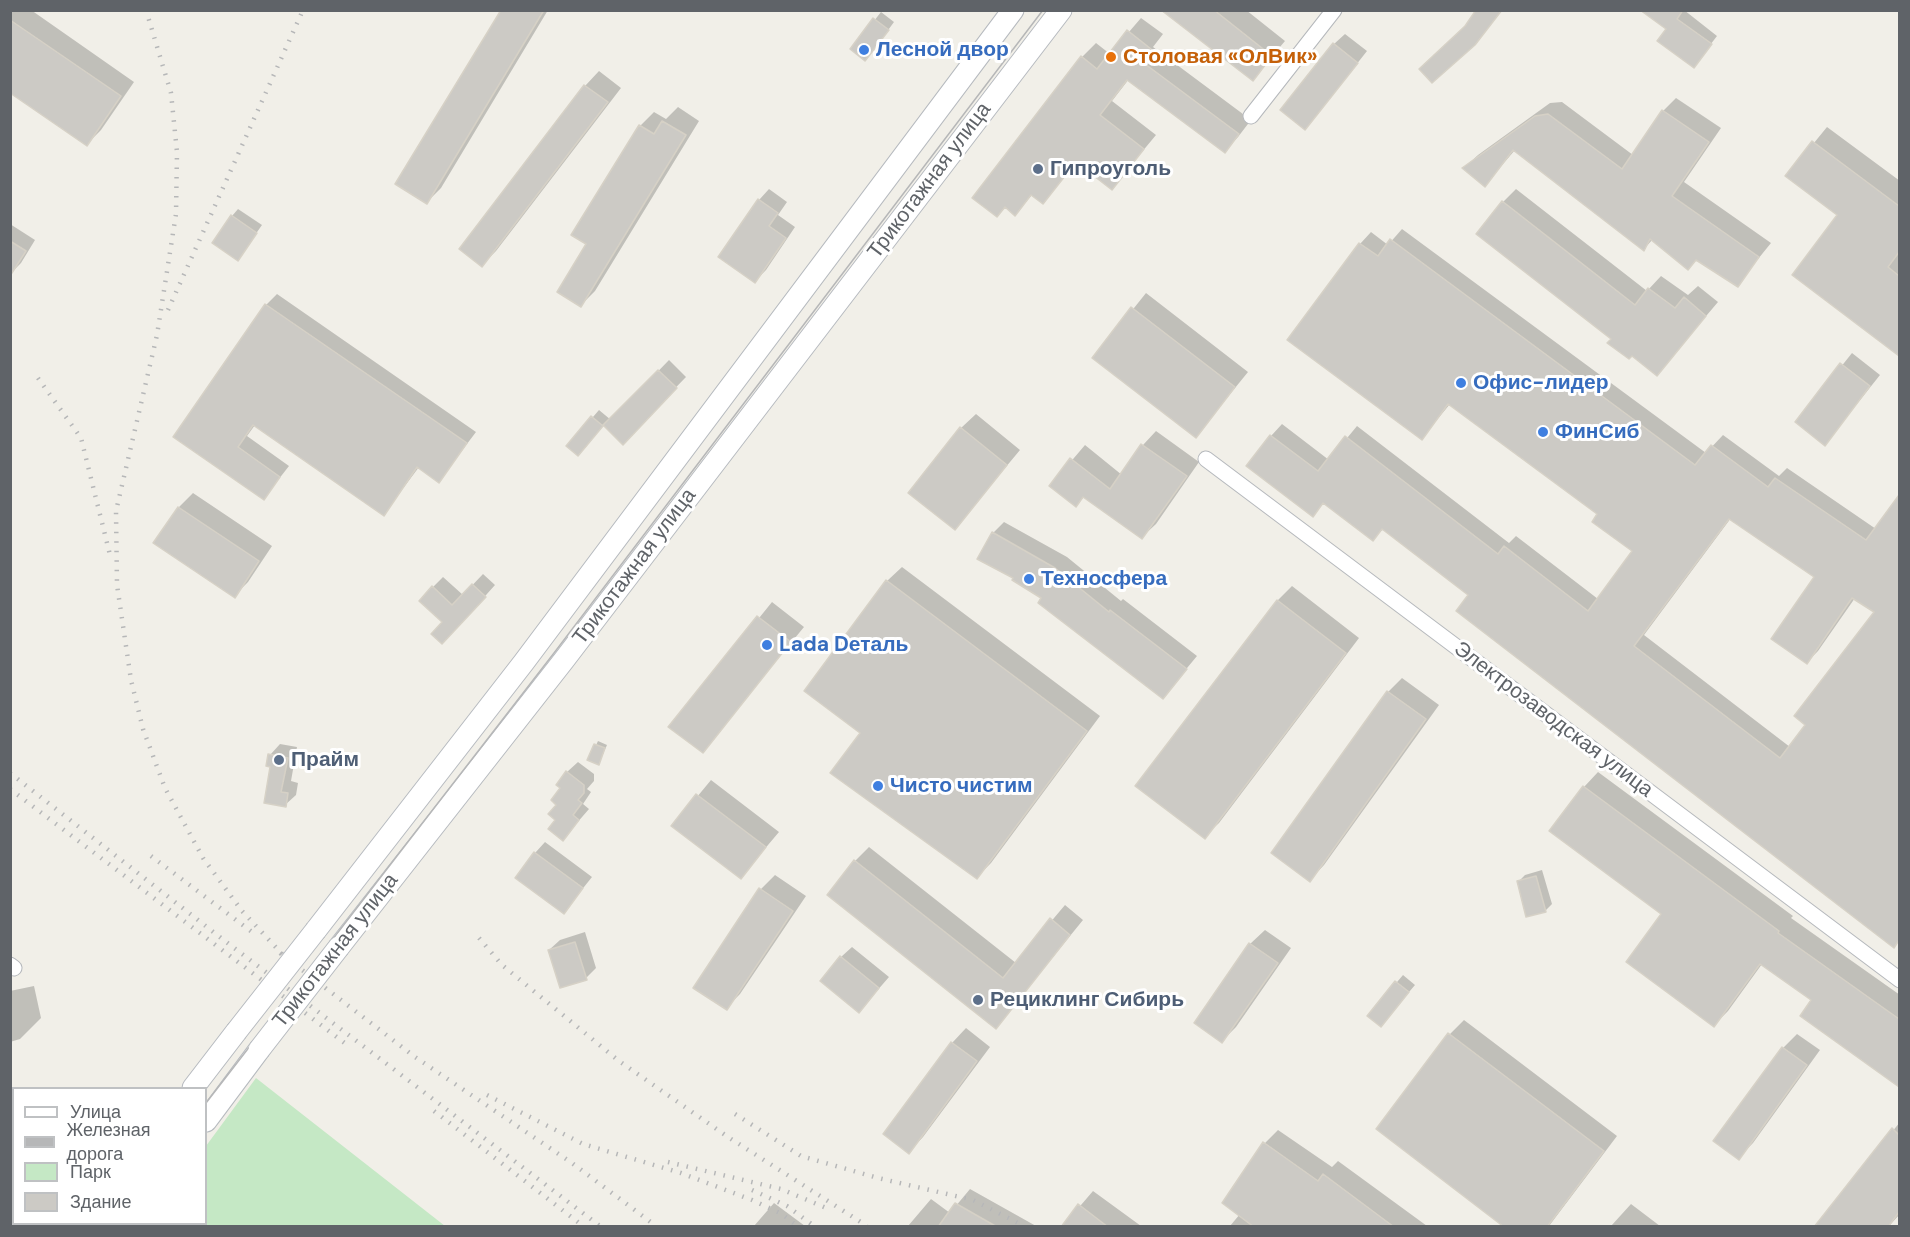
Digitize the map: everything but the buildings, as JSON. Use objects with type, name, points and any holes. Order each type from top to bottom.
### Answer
[{"type":"main road","name":"Трикотажная улица","points":[[195,1087],[524,662],[1013,10]]},
{"type":"main road","name":"Трикотажная улица","points":[[207,1120],[564,660],[1061,10]]},
{"type":"street","points":[[1251,116],[1334,10]]},
{"type":"street","name":"Электрозаводская улица","points":[[1206,459],[1899,981]]},
{"type":"green space","points":[[256,1078],[445,1226],[145,1226],[207,1225],[207,1145]]},
{"type":"tram line","points":[[207,1102],[554,653],[1043,10]]},
{"type":"railway","points":[[146,10],[171,93],[177,152],[176,214],[157,335],[116,511],[117,585],[131,680],[143,729],[165,788],[203,858],[242,911],[285,957]]},
{"type":"railway","points":[[168,310],[303,10]]},
{"type":"railway","points":[[38,378],[81,438],[111,559]]},
{"type":"railway","points":[[10,773],[221,938],[600,1226]]},
{"type":"railway","points":[[10,789],[346,1044]]},
{"type":"railway","points":[[151,856],[256,935]]},
{"type":"railway","points":[[479,938],[502,965],[619,1061],[728,1137],[867,1226]]},
{"type":"railway","points":[[280,953],[415,1057],[572,1163],[656,1226]]},
{"type":"railway","points":[[487,1095],[583,1144],[681,1173],[752,1200],[782,1214],[797,1226]]},
{"type":"railway","points":[[434,1111],[583,1226]]},
{"type":"railway","points":[[735,1114],[801,1156],[878,1178],[973,1200],[1024,1226]]},
{"type":"railway","points":[[668,1162],[781,1189],[831,1210]]},
{"type":"railway","points":[[752,1190],[787,1206],[814,1226]]},
{"type":"place","name":"Лесной двор","points":[[864,50]]},
{"type":"place","name":"Столовая «ОлВик»","points":[[1111,57]]},
{"type":"place","name":"Гипроуголь","points":[[1038,169]]},
{"type":"place","name":"Офис-лидер","points":[[1461,383]]},
{"type":"place","name":"ФинСиб","points":[[1543,432]]},
{"type":"place","name":"Техносфера","points":[[1029,579]]},
{"type":"place","name":"Lada Dеталь","points":[[767,645]]},
{"type":"place","name":"Прайм","points":[[279,760]]},
{"type":"place","name":"Чисто чистим","points":[[878,786]]},
{"type":"place","name":"Рециклинг Сибирь","points":[[978,1000]]}]
